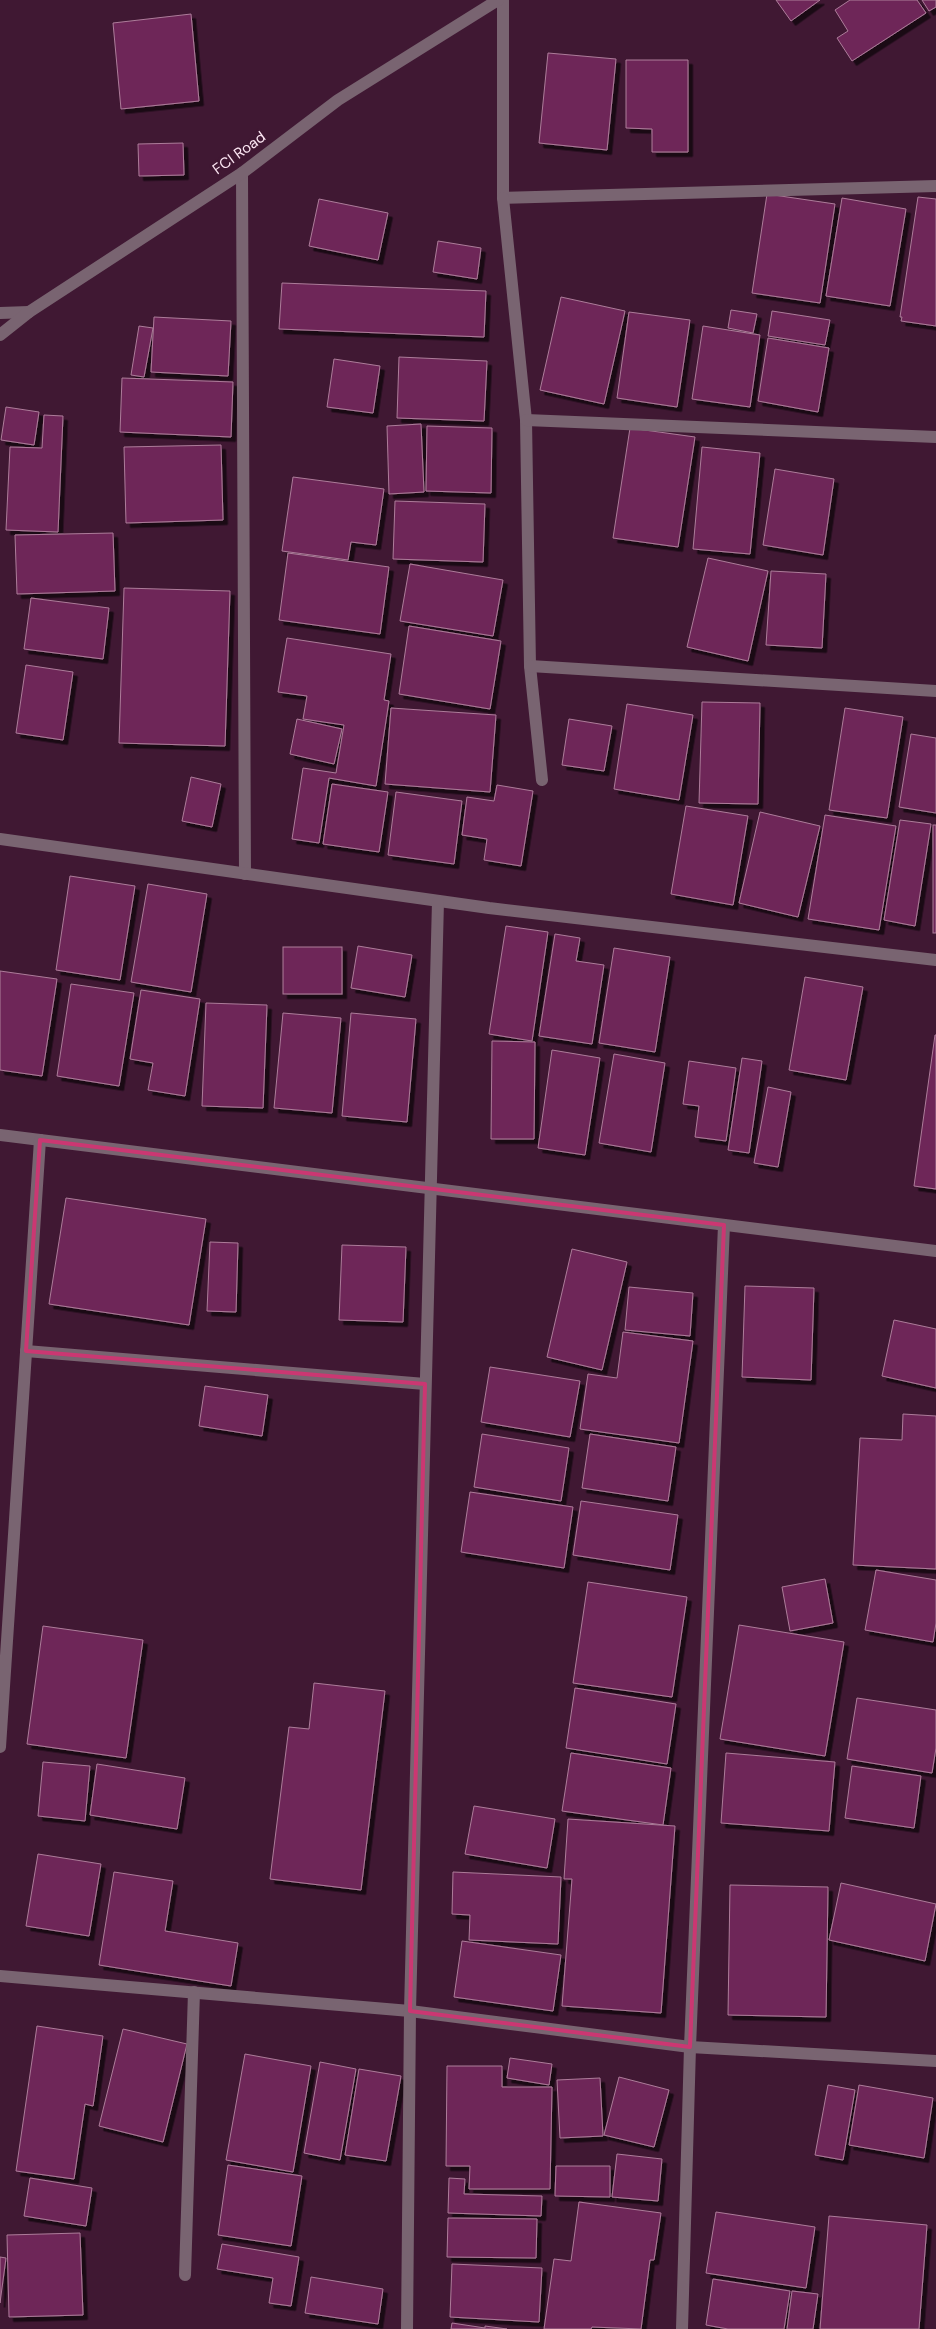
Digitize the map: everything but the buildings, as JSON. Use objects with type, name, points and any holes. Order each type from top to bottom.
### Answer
[{"type":"street","name":"FCI Road","points":[[0,335],[29,312],[242,173],[338,100],[498,0]]},
{"type":"street","points":[[503,0],[503,198],[526,420],[530,666],[542,780]]},
{"type":"street","points":[[242,173],[245,874]]},
{"type":"street","points":[[503,198],[936,186]]},
{"type":"street","points":[[0,313],[29,312]]},
{"type":"street","points":[[526,420],[936,437]]},
{"type":"street","points":[[530,666],[936,691]]},
{"type":"street","points":[[0,839],[438,901],[936,960]]},
{"type":"street","points":[[407,2329],[410,2011],[438,901]]},
{"type":"street","points":[[0,1135],[936,1251]]},
{"type":"street","points":[[0,1747],[40,1140]]},
{"type":"street","points":[[682,2329],[690,2047],[724,1225]]},
{"type":"street","points":[[26,1351],[425,1384]]},
{"type":"street","points":[[0,1976],[410,2011],[690,2047],[936,2062]]},
{"type":"street","points":[[185,2275],[194,1992]]},
{"type":"highlighted area","points":[[40,1140],[724,1225],[690,2047],[410,2011],[425,1384],[26,1351]]}]
